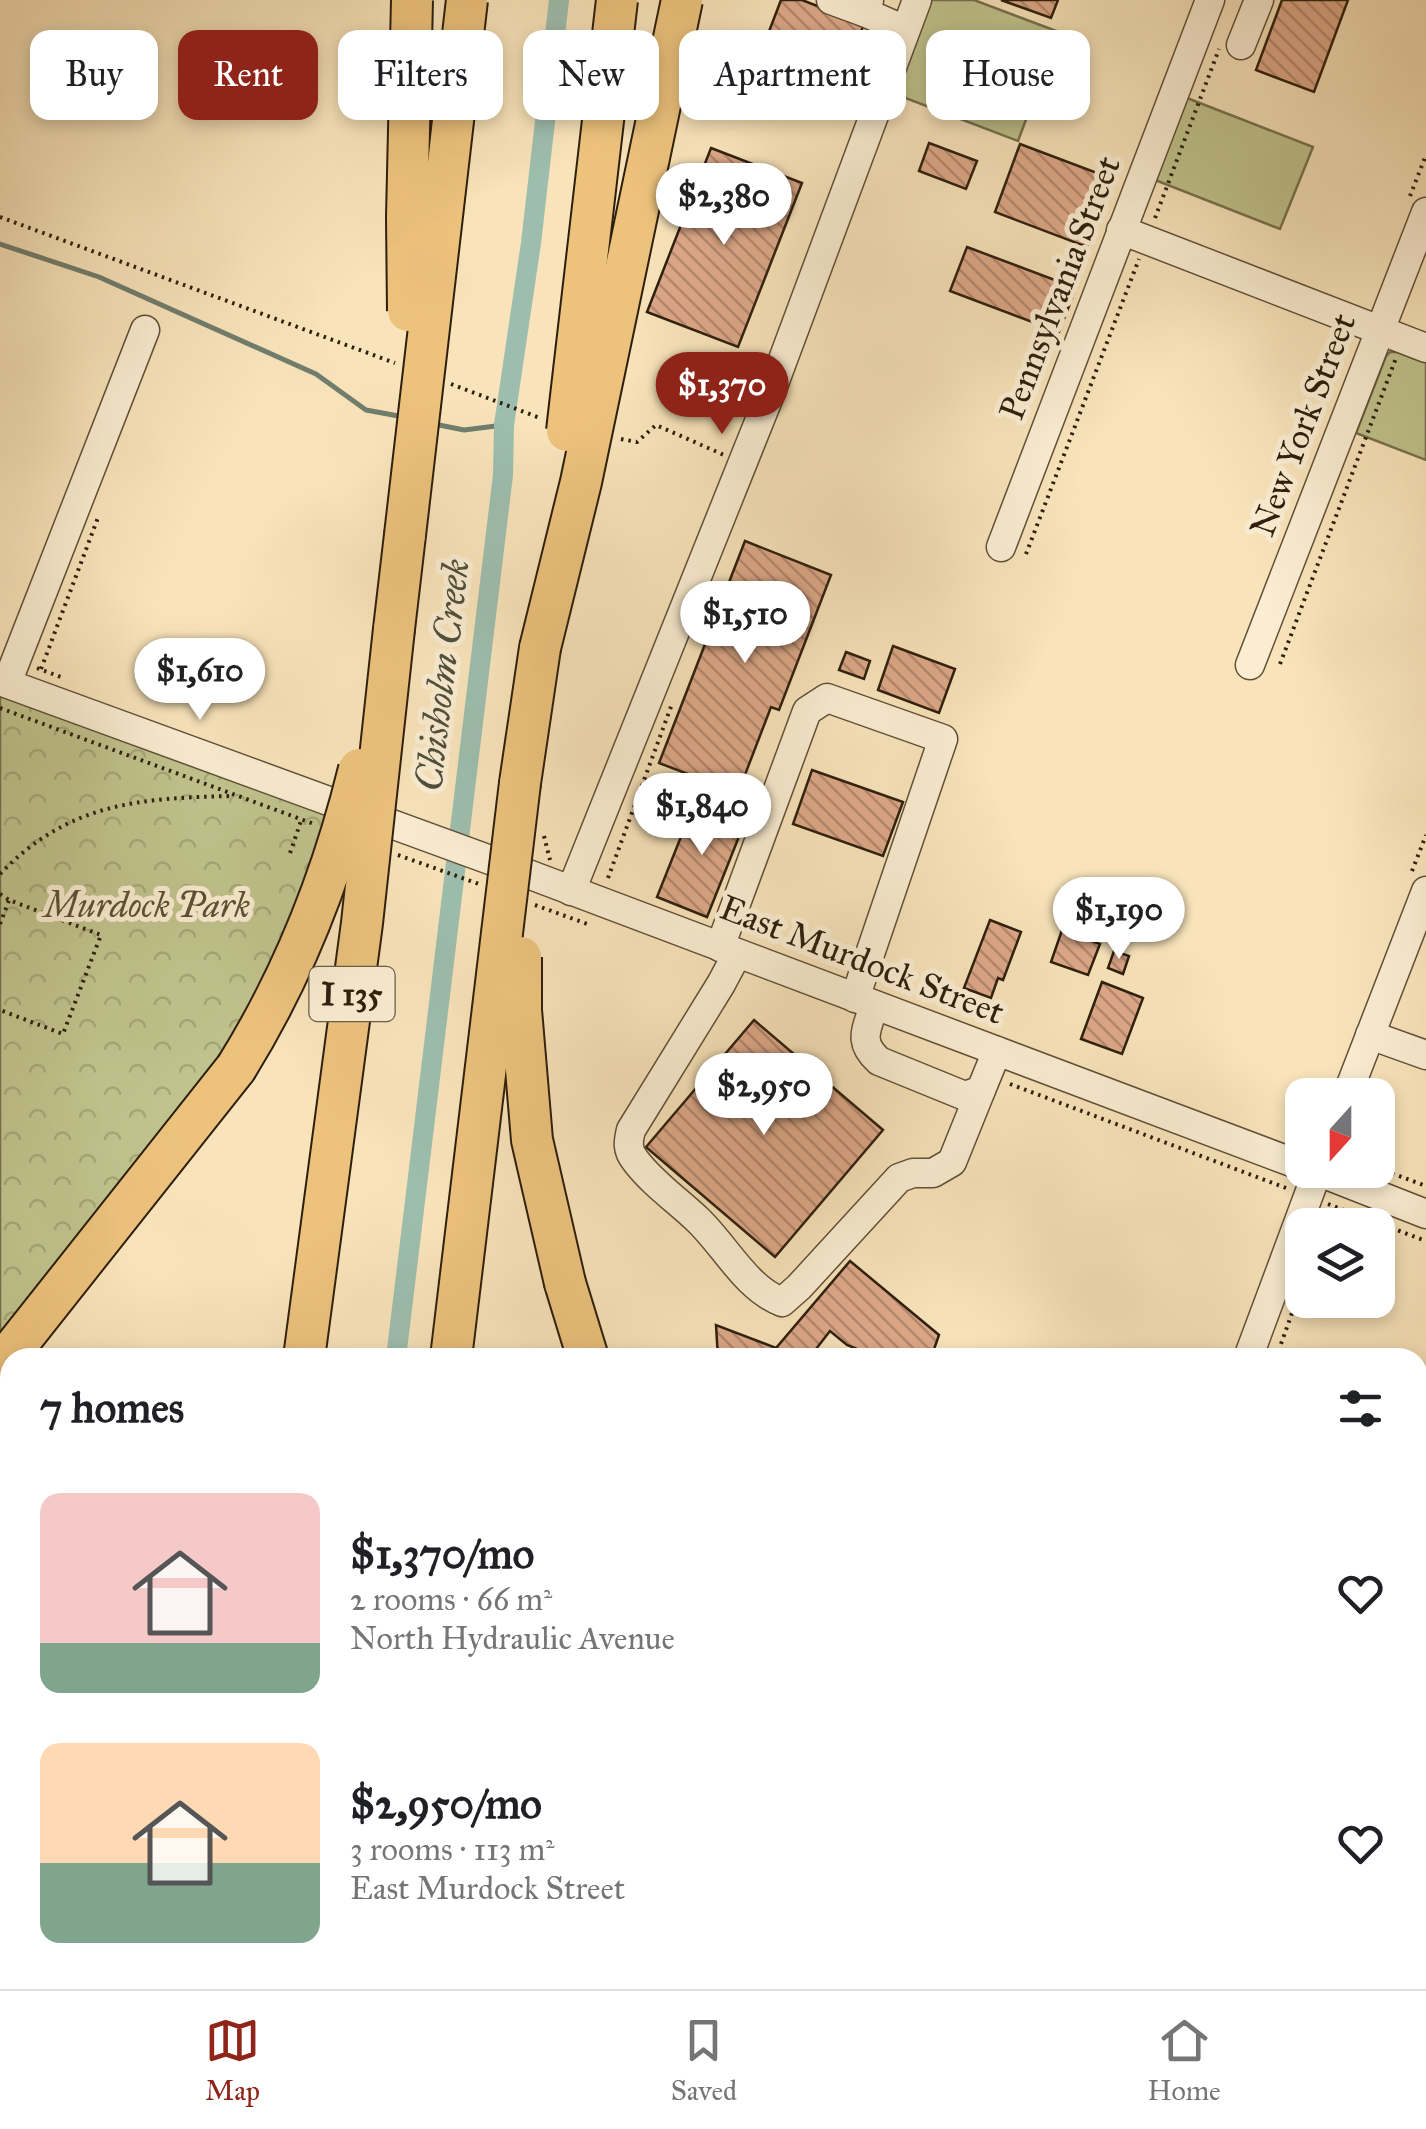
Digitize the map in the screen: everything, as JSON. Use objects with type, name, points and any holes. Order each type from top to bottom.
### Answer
[{"type":"highway","points":[[404,535],[412,0]]},
{"type":"highway","name":"I 135","points":[[305,1348],[362,923],[467,0]]},
{"type":"highway","points":[[452,1348],[618,0]]},
{"type":"highway","points":[[540,648],[581,482],[682,0]]},
{"type":"highway","points":[[14,1348],[236,1068],[262,1026],[310,925],[332,863],[394,629]]},
{"type":"highway","points":[[520,783],[521,1010],[532,1140],[565,1284],[585,1348]]},
{"type":"street","points":[[831,0],[866,6],[906,30],[916,0]]},
{"type":"street","name":"Pennsylvania Street","points":[[1014,550],[1134,235],[1210,0]]},
{"type":"street","points":[[1233,41],[1259,0]]},
{"type":"street","points":[[570,891],[776,378],[872,120]]},
{"type":"street","name":"New York Street","points":[[1250,665],[1403,339],[1426,212]]},
{"type":"street","points":[[1134,235],[1403,339]]},
{"type":"street","points":[[2,690],[145,330]]},
{"type":"street","name":"East Murdock Street","points":[[2,690],[380,819],[865,1002],[982,1078],[1285,1167]]},
{"type":"street","points":[[827,698],[944,739],[865,1002],[864,1040],[868,1052],[879,1061],[982,1078],[952,1162],[932,1173],[899,1178],[782,1302],[764,1295],[700,1221],[633,1158],[627,1144],[631,1130],[721,984],[728,950],[806,711],[827,698]]},
{"type":"street","points":[[1353,1078],[1426,891]]},
{"type":"street","points":[[1370,1034],[1426,1055]]},
{"type":"street","points":[[1251,1348],[1307,1188]]},
{"type":"street","name":"East Murdock Street","points":[[1350,1188],[1426,1214]]},
{"type":"path","points":[[1014,550],[1134,235],[1233,41]]},
{"type":"path","points":[[0,216],[397,364]]},
{"type":"path","points":[[1280,664],[1403,339]]},
{"type":"path","points":[[451,384],[553,423]]},
{"type":"path","points":[[620,438],[636,442],[656,425],[743,461]]},
{"type":"path","points":[[2,690],[239,796],[316,824]]},
{"type":"path","points":[[608,880],[676,694]]},
{"type":"path","points":[[0,874],[18,855],[82,816],[120,804],[179,797],[239,796]]},
{"type":"path","points":[[290,852],[306,807]]},
{"type":"path","points":[[416,862],[493,890]]},
{"type":"path","points":[[0,894],[100,935],[63,1034],[0,1010]]},
{"type":"path","points":[[0,924],[9,900]]},
{"type":"path","points":[[534,904],[590,926]]},
{"type":"path","points":[[982,1078],[1285,1167]]},
{"type":"path","points":[[1395,1174],[1426,1186]]},
{"type":"path","points":[[1334,1188],[1426,1242]]},
{"type":"path","points":[[1280,1348],[1290,1318]]},
{"type":"green space","points":[[931,0],[974,0],[1054,30],[926,30],[926,106],[906,98],[906,65]]},
{"type":"green space","points":[[1187,98],[1313,147],[1280,229],[1155,180]]},
{"type":"green space","points":[[963,120],[1026,120],[1018,141]]},
{"type":"green space","points":[[1390,352],[1426,362],[1426,460],[1356,433]]},
{"type":"green space","name":"Murdock Park","points":[[0,695],[333,817],[255,1014],[0,1348]]},
{"type":"building","points":[[781,0],[802,0],[864,24],[862,30],[770,30]]},
{"type":"building","points":[[1001,0],[1058,0],[1051,18]]},
{"type":"building","points":[[1282,0],[1348,0],[1314,92],[1256,70]]},
{"type":"building","points":[[929,143],[977,161],[966,189],[919,171]]},
{"type":"building","points":[[1020,144],[1113,179],[1087,247],[995,212]]},
{"type":"building","points":[[711,148],[802,183],[738,347],[647,312]]},
{"type":"building","points":[[967,247],[1076,288],[1059,332],[950,291]]},
{"type":"building","points":[[745,541],[831,575],[779,710],[771,707],[738,793],[659,763]]},
{"type":"building","points":[[893,646],[955,669],[939,713],[878,690]]},
{"type":"building","points":[[846,652],[870,661],[864,679],[839,670]]},
{"type":"building","points":[[812,770],[903,802],[883,856],[793,824]]},
{"type":"building","points":[[696,799],[746,819],[707,917],[657,897]]},
{"type":"building","points":[[990,920],[1021,932],[1003,980],[998,978],[991,998],[964,988]]},
{"type":"building","points":[[1062,930],[1100,944],[1088,975],[1051,962]]},
{"type":"building","points":[[1114,951],[1129,956],[1123,974],[1108,968]]},
{"type":"building","points":[[1102,982],[1143,998],[1122,1054],[1081,1039]]},
{"type":"building","points":[[754,1020],[883,1130],[775,1257],[646,1147]]},
{"type":"building","points":[[850,1261],[939,1335],[934,1348],[854,1348],[830,1331],[817,1348],[776,1348]]},
{"type":"building","points":[[716,1325],[776,1348],[717,1348]]},
{"type":"waterway","name":"Chisholm Creek","points":[[397,1348],[503,475],[504,425],[531,243],[559,0]]},
{"type":"waterway","points":[[0,244],[99,277],[316,374],[366,410],[404,417]]},
{"type":"waterway","points":[[434,424],[464,430],[504,425]]}]
